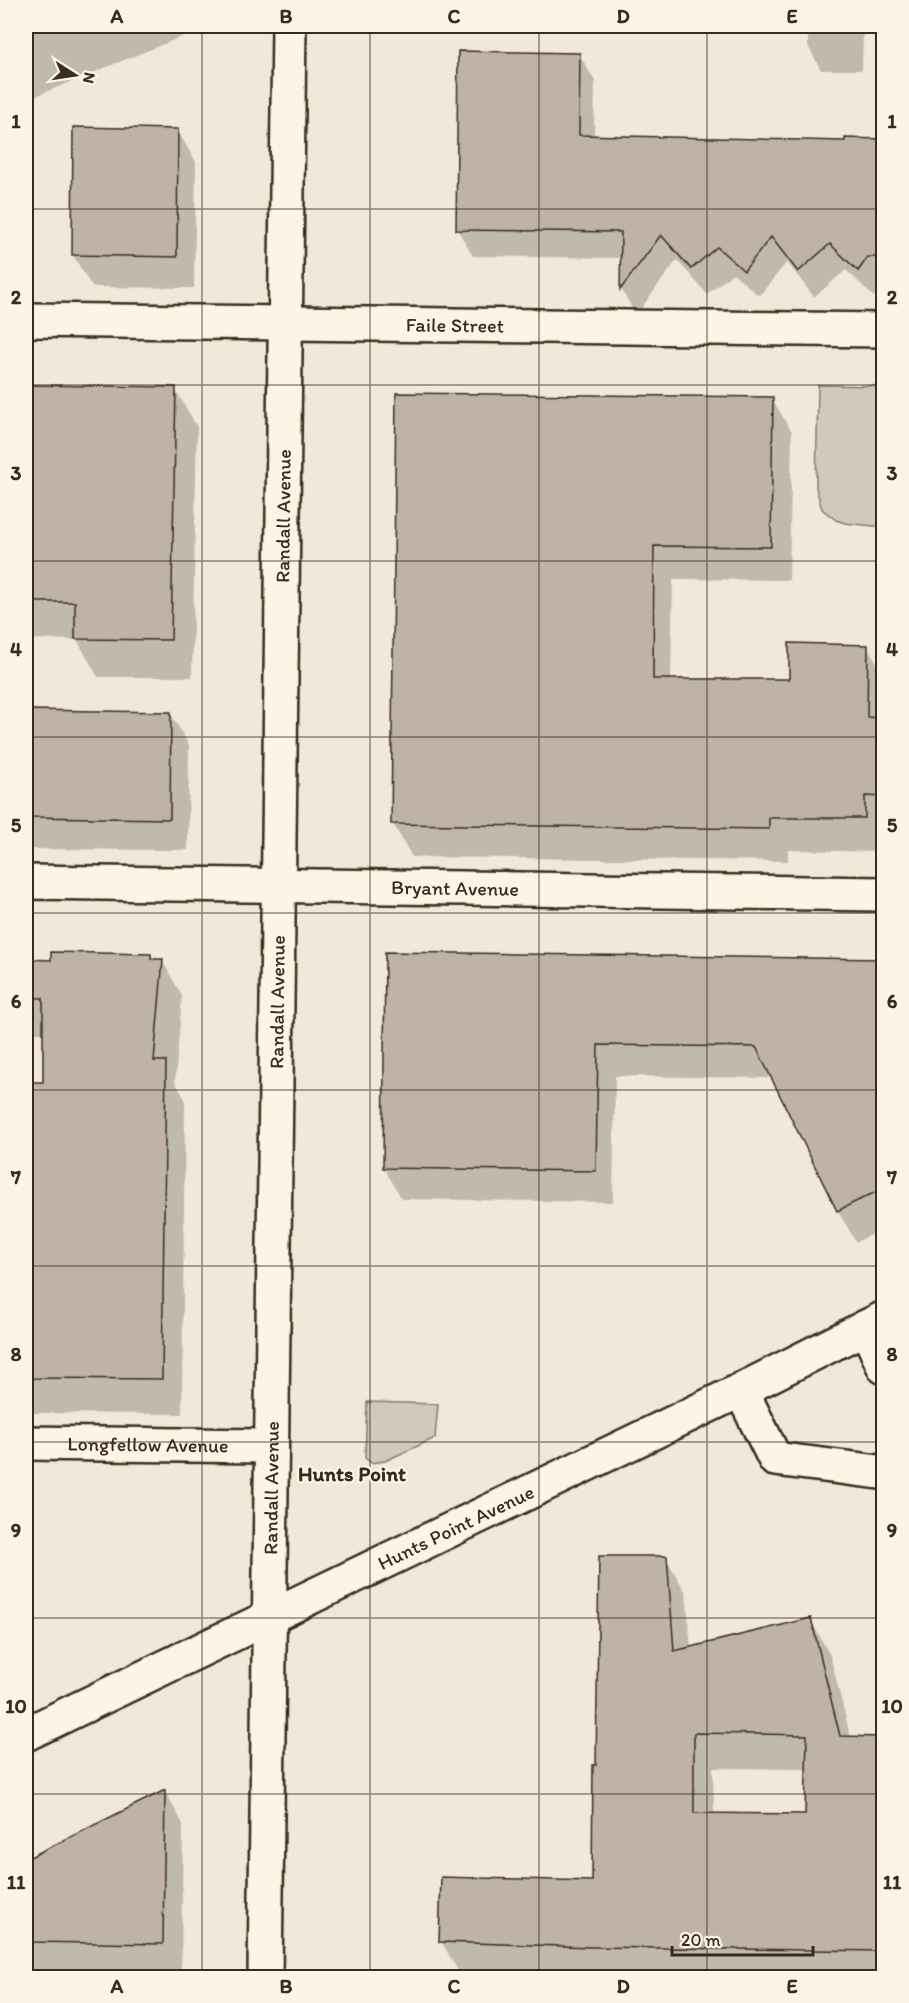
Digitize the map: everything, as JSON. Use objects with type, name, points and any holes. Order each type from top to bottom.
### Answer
[{"type":"street","name":"Randall Avenue","points":[[265,1977],[289,26]]},
{"type":"street","name":"Faile Street","points":[[26,320],[884,330]]},
{"type":"street","name":"Bryant Avenue","points":[[26,882],[884,894]]},
{"type":"street","points":[[875,1323],[884,1367]]},
{"type":"street","name":"Hunts Point Avenue","points":[[26,1734],[269,1615],[398,1556],[741,1390],[875,1323]]},
{"type":"street","points":[[741,1390],[775,1459],[884,1471]]},
{"type":"street","name":"Longfellow Avenue","points":[[26,1443],[270,1446]]},
{"type":"shaded area","points":[[818,385],[883,386],[883,527],[845,523],[836,520],[822,509],[816,488]]},
{"type":"shaded area","points":[[367,1402],[438,1404],[435,1438],[385,1461],[371,1463],[365,1458]]},
{"type":"building","points":[[458,51],[580,53],[579,135],[845,141],[845,138],[884,139],[884,257],[868,257],[858,271],[830,244],[798,272],[771,237],[744,271],[717,247],[691,269],[661,235],[620,290],[621,232],[456,230]]},
{"type":"building","points":[[73,127],[178,129],[177,257],[72,255]]},
{"type":"building","points":[[26,385],[176,387],[171,640],[75,639],[75,602],[26,602]]},
{"type":"building","points":[[396,393],[773,397],[771,547],[654,546],[653,679],[789,679],[789,643],[868,645],[867,717],[884,718],[884,797],[865,796],[865,818],[769,818],[769,829],[391,824]]},
{"type":"building","points":[[26,710],[171,712],[170,819],[26,817]]},
{"type":"building","points":[[51,952],[151,954],[151,959],[163,959],[154,1061],[166,1061],[162,1379],[26,1378],[26,1082],[43,1082],[43,998],[26,998],[26,959],[51,960]]},
{"type":"building","points":[[385,952],[884,959],[884,1188],[837,1211],[756,1047],[598,1045],[596,1171],[383,1168]]},
{"type":"building","points":[[599,1556],[667,1556],[674,1651],[811,1618],[840,1736],[884,1737],[884,1951],[591,1947],[439,1942],[441,1877],[592,1881],[593,1765],[596,1765]],"holes":[[[694,1733],[807,1735],[805,1814],[694,1813]]]},
{"type":"building","points":[[165,1790],[163,1944],[26,1942],[26,1859]]},
{"type":"district","name":"Hunts Point","points":[[352,1474]]}]
